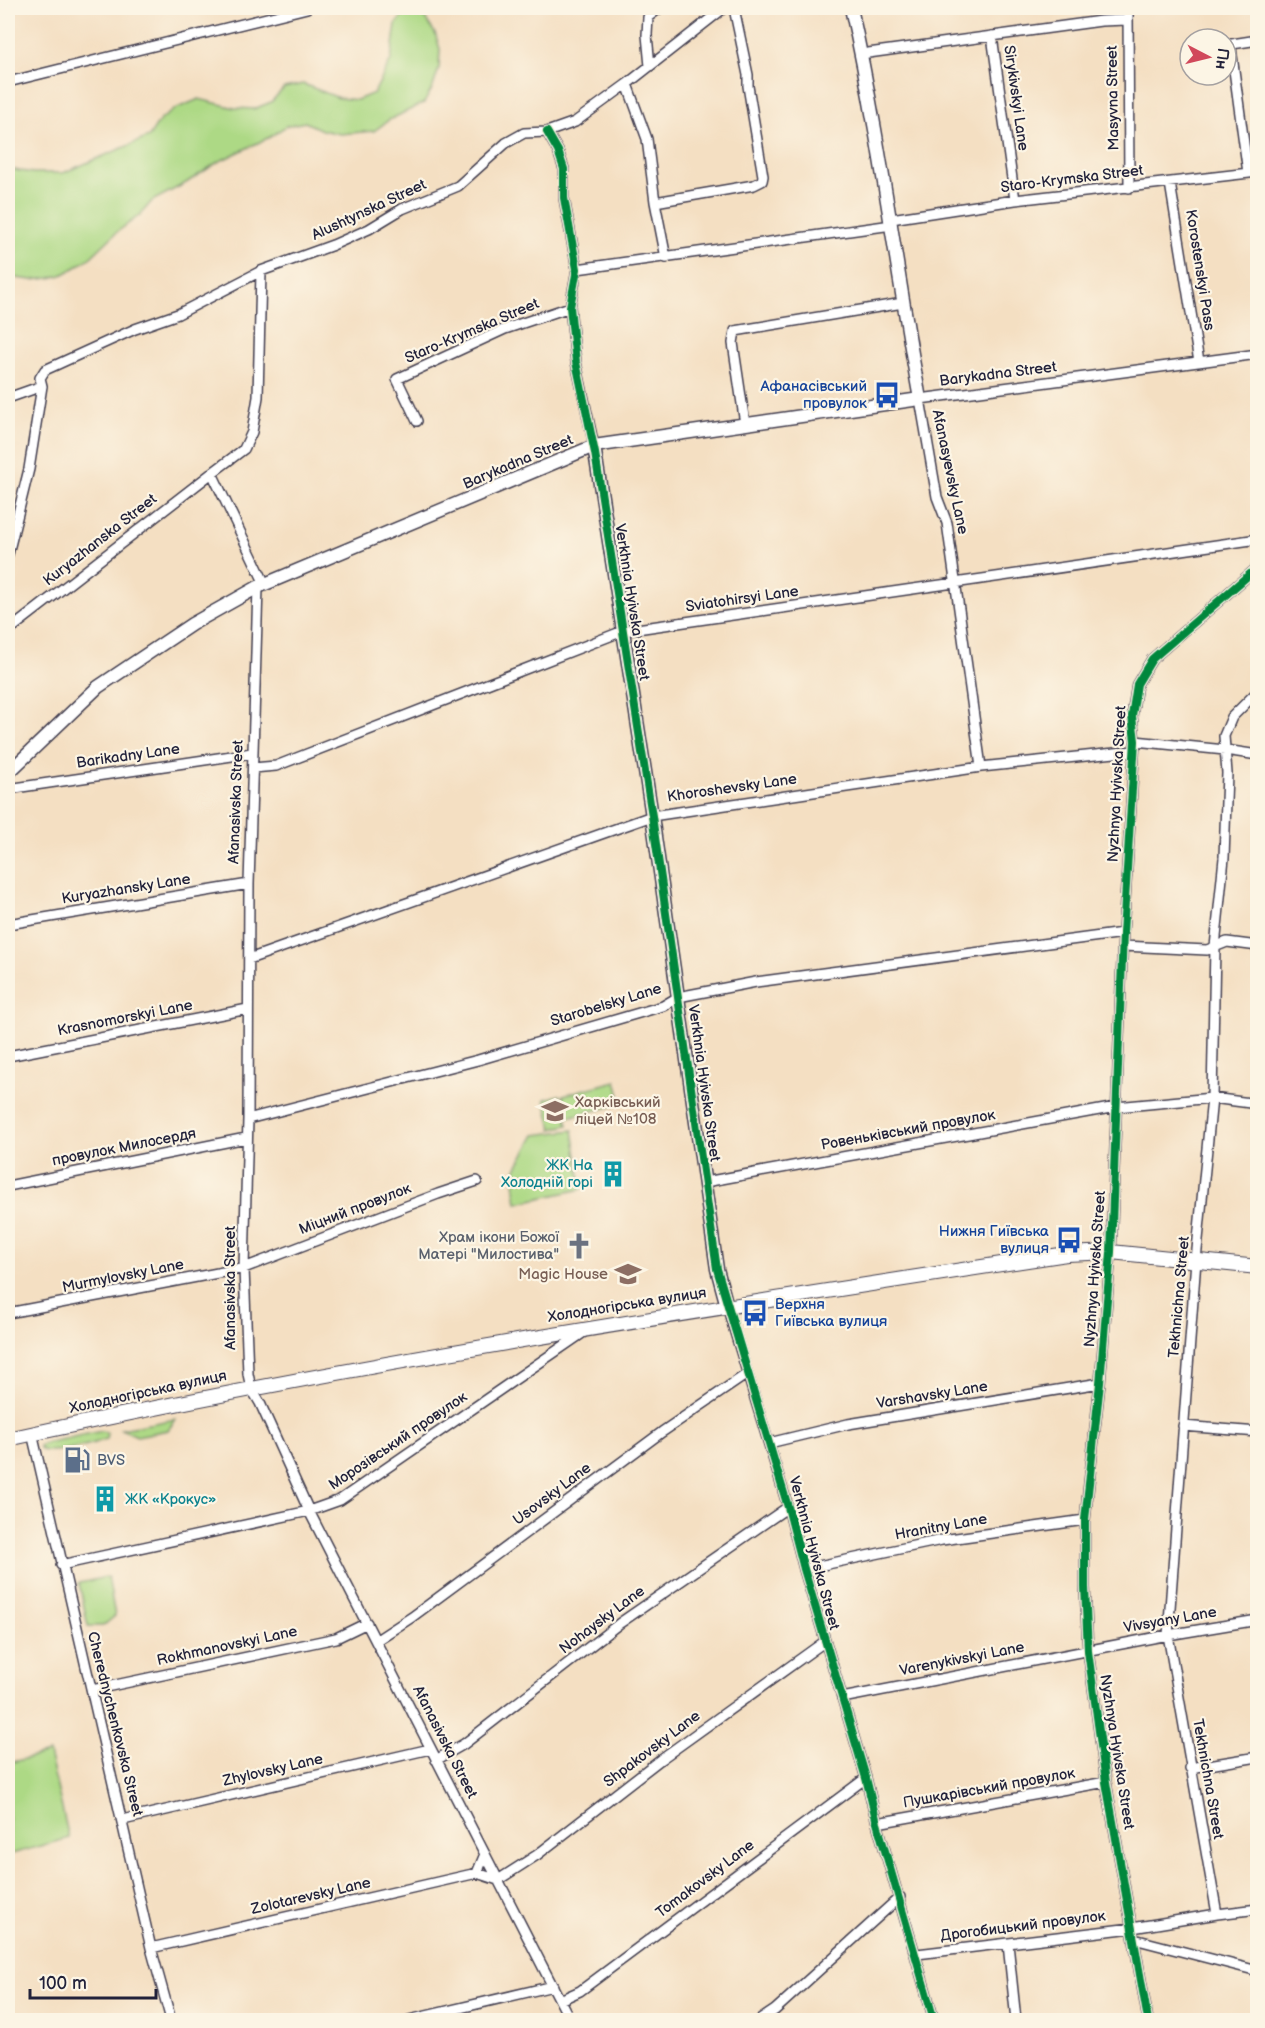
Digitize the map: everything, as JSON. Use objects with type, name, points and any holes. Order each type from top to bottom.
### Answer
[{"type":"main road","name":"Холодногірська вулиця","points":[[8,1438],[251,1388],[590,1328],[1067,1254],[1111,1252],[1257,1267]]},
{"type":"street","points":[[8,82],[307,8]]},
{"type":"street","points":[[650,66],[648,17],[660,8]]},
{"type":"street","name":"Alushtynska Street","points":[[42,386],[39,378],[45,370],[135,329],[178,314],[261,271],[369,229],[402,209],[458,186],[506,142],[524,133],[547,132],[575,122],[723,8]]},
{"type":"street","points":[[655,202],[762,182],[764,176],[748,75],[732,8]]},
{"type":"street","name":"Afanasyevsky Lane","points":[[851,8],[892,222],[903,303],[937,497],[947,523],[981,767]]},
{"type":"street","name":"Masyvna Street","points":[[1128,8],[1129,188]]},
{"type":"street","points":[[861,54],[1101,21],[1127,20]]},
{"type":"street","name":"Sirykivskyi Lane","points":[[992,36],[1015,200]]},
{"type":"street","points":[[1253,172],[1231,48],[1232,44],[1257,40]]},
{"type":"street","points":[[627,84],[647,139],[655,202],[666,258]]},
{"type":"street","name":"Verkhnia Hyivska Street","points":[[547,132],[558,151],[564,169],[564,198],[577,269],[570,307],[576,362],[594,446],[652,816],[717,1269],[747,1374],[770,1443],[824,1642],[866,1778],[934,2020]]},
{"type":"street","name":"Staro-Krymska Street","points":[[577,269],[666,258],[1015,200],[1253,172]]},
{"type":"street","name":"Korostenskyi Pass","points":[[1170,183],[1199,362]]},
{"type":"street","points":[[212,473],[244,449],[252,432],[258,397],[261,271]]},
{"type":"street","points":[[745,424],[733,343],[735,332],[739,329],[903,303]]},
{"type":"street","name":"Staro-Krymska Street","points":[[417,421],[397,379],[505,329],[570,307]]},
{"type":"street","name":"Barykadna Street","points":[[8,773],[98,687],[192,624],[262,585],[594,446],[1257,354]]},
{"type":"street","points":[[8,398],[42,386],[29,469],[8,554]]},
{"type":"street","name":"Afanasivska Street","points":[[212,473],[262,585],[252,753],[249,884],[248,1119],[244,1268],[246,1364],[251,1388],[309,1511],[570,2020]]},
{"type":"street","name":"Kuryazhanska Street","points":[[8,632],[212,473]]},
{"type":"street","name":"Sviatohirsyi Lane","points":[[253,768],[276,766],[623,631],[1257,539]]},
{"type":"street","name":"Nyzhnya Hyivska Street","points":[[1148,2020],[1106,1782],[1088,1651],[1085,1587],[1085,1520],[1111,1252],[1123,933],[1135,741],[1132,716],[1137,684],[1152,659],[1257,567]]},
{"type":"street","name":"Tekhnichna Street","points":[[1217,1914],[1168,1635],[1196,1260],[1212,1098],[1215,947],[1224,858],[1227,773],[1224,736],[1232,717],[1257,691]]},
{"type":"street","points":[[1135,741],[1257,755]]},
{"type":"street","name":"Khoroshevsky Lane","points":[[249,959],[652,816],[981,767],[1134,752]]},
{"type":"street","name":"Barikadny Lane","points":[[8,789],[252,753]]},
{"type":"street","name":"Kuryazhansky Lane","points":[[8,924],[249,884]]},
{"type":"street","name":"Starobelsky Lane","points":[[248,1119],[478,1060],[663,1006],[678,997],[756,982],[1123,933]]},
{"type":"street","points":[[1123,946],[1207,950],[1227,942],[1257,946]]},
{"type":"street","name":"Krasnomorskyi Lane","points":[[8,1056],[248,1009]]},
{"type":"street","name":"Ровеньківський провулок","points":[[705,1182],[1116,1107],[1212,1098],[1257,1104]]},
{"type":"street","name":"провулок Милосердя","points":[[8,1186],[246,1138]]},
{"type":"street","name":"Міцний провулок","points":[[244,1268],[477,1181]]},
{"type":"street","name":"Murmylovsky Lane","points":[[8,1313],[244,1268]]},
{"type":"street","name":"Морозівський провулок","points":[[61,1564],[309,1511],[340,1500],[590,1328]]},
{"type":"street","name":"Usovsky Lane","points":[[377,1640],[412,1617],[662,1432],[747,1374]]},
{"type":"street","name":"Varshavsky Lane","points":[[770,1443],[848,1424],[1100,1383]]},
{"type":"street","points":[[1183,1426],[1257,1432]]},
{"type":"street","name":"Cherednychenkovska Street","points":[[32,1433],[151,1948],[171,2020]]},
{"type":"street","name":"Nohaysky Lane","points":[[436,1760],[464,1744],[620,1623],[788,1507]]},
{"type":"street","name":"Hranitny Lane","points":[[804,1569],[942,1540],[1085,1520]]},
{"type":"street","name":"Vivsyany Lane","points":[[1088,1651],[1257,1620]]},
{"type":"street","name":"Rokhmanovskyi Lane","points":[[92,1690],[336,1638],[367,1623]]},
{"type":"street","name":"Shpakovsky Lane","points":[[498,1880],[537,1856],[661,1759],[824,1642]]},
{"type":"street","name":"Varenykivskyi Lane","points":[[842,1698],[1088,1651]]},
{"type":"street","name":"Zhylovsky Lane","points":[[123,1820],[430,1749]]},
{"type":"street","points":[[1190,1768],[1257,1757]]},
{"type":"street","name":"Tomakovsky Lane","points":[[560,2000],[580,1991],[866,1778]]},
{"type":"street","name":"Пушкарівський провулок","points":[[878,1823],[1106,1782]]},
{"type":"street","points":[[485,1854],[477,1873],[498,1880]]},
{"type":"street","name":"Zolotarevsky Lane","points":[[151,1948],[477,1873]]},
{"type":"street","points":[[760,2020],[775,2010],[900,1897]]},
{"type":"street","name":"Дрогобицький провулок","points":[[917,1954],[1132,1928],[1257,1909]]},
{"type":"street","points":[[1134,1939],[1257,1971]]},
{"type":"street","points":[[1008,1944],[1016,2020]]},
{"type":"street","points":[[409,2020],[553,1986]]},
{"type":"green space","points":[[408,9],[424,17],[435,33],[440,49],[439,68],[433,87],[424,103],[389,120],[374,131],[340,134],[322,130],[305,122],[286,126],[152,201],[140,215],[117,232],[91,257],[62,275],[32,280],[8,277],[8,169],[33,173],[63,173],[149,137],[160,120],[175,109],[199,99],[235,108],[254,109],[271,102],[284,88],[303,84],[339,98],[357,100],[374,93],[391,60],[396,24]]},
{"type":"green space","points":[[616,1081],[622,1104],[568,1117],[563,1095]]},
{"type":"green space","points":[[560,1095],[568,1125],[552,1129],[545,1099]]},
{"type":"green space","points":[[573,1130],[582,1189],[517,1203],[513,1174],[535,1135]]},
{"type":"green space","points":[[176,1419],[168,1430],[137,1436],[121,1429]]},
{"type":"green space","points":[[102,1431],[107,1433],[106,1439],[83,1446],[47,1451],[41,1450],[39,1446],[45,1443]]},
{"type":"green space","points":[[108,1577],[115,1616],[103,1626],[88,1626],[79,1583]]},
{"type":"green space","points":[[49,1753],[69,1838],[8,1855],[8,1763]]},
{"type":"cycle path","points":[[547,132],[558,151],[564,169],[564,198],[577,269],[570,307],[576,362],[595,453],[652,816],[717,1269],[788,1507],[934,2020]]},
{"type":"cycle path","points":[[1148,2020],[1106,1782],[1088,1651],[1085,1587],[1085,1520],[1111,1252],[1123,933],[1135,741],[1132,716],[1137,684],[1152,659],[1258,567]]},
{"type":"place","name":"Афанасівський провулок","points":[[887,395]]},
{"type":"place","name":"Харківський ліцей №108","points":[[555,1111]]},
{"type":"place","name":"ЖК На Холодній горі","points":[[613,1174]]},
{"type":"place","name":"Нижня Гиївська вулиця","points":[[1069,1240]]},
{"type":"place","name":"Храм ікони Божої Матері \"Милостива\"","points":[[579,1246]]},
{"type":"place","name":"Magic House","points":[[628,1274]]},
{"type":"place","name":"Верхня Гиївська вулиця","points":[[755,1313]]},
{"type":"place","name":"BVS","points":[[77,1460]]},
{"type":"place","name":"ЖК «Крокус»","points":[[105,1499]]}]
